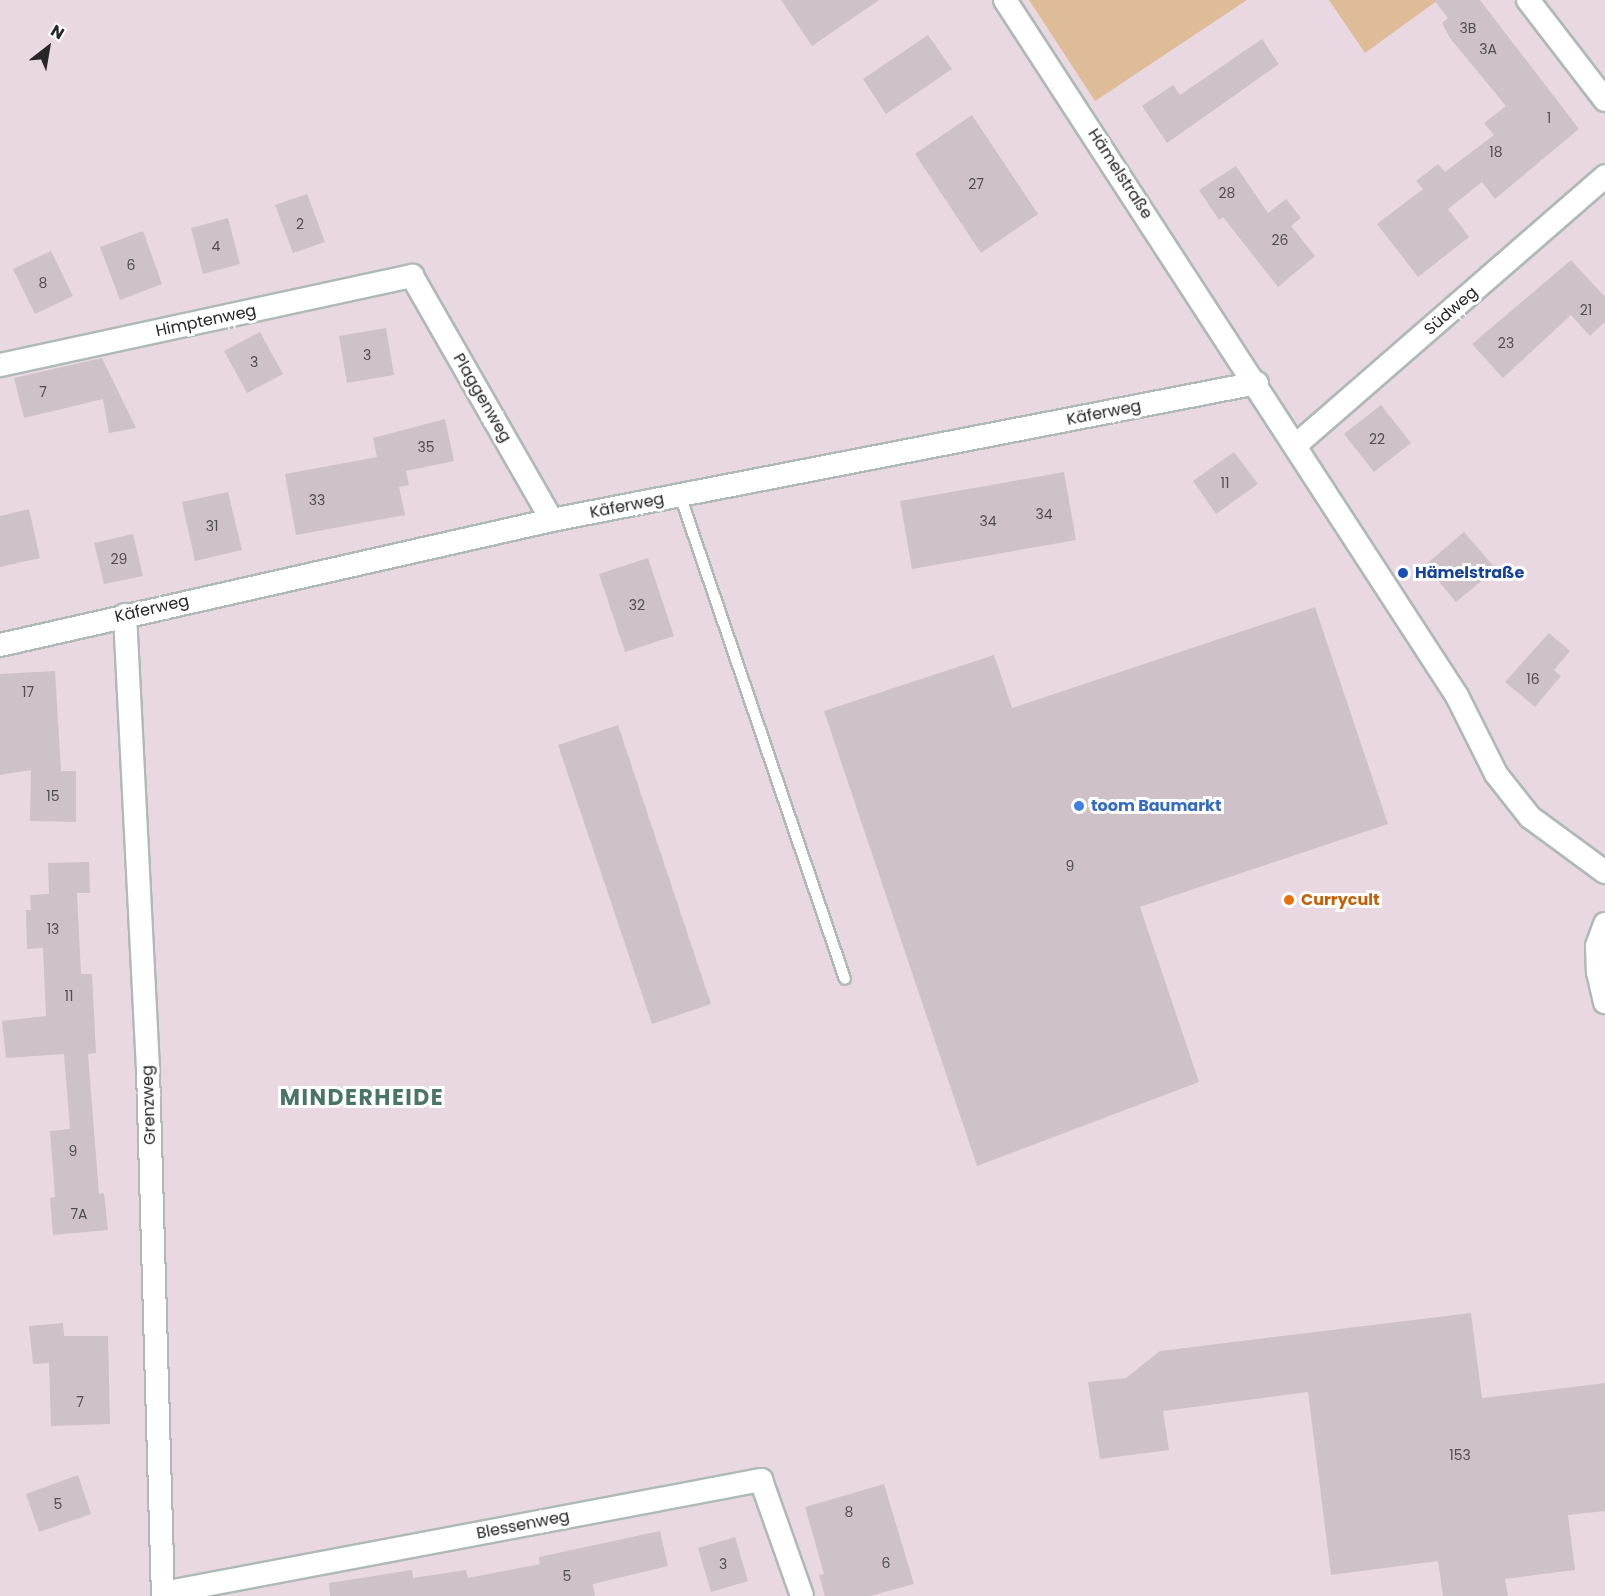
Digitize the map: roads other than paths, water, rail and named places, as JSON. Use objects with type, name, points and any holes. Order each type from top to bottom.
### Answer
[{"type":"street","name":"Hämelstraße","points":[[1005,0],[1257,383],[1457,696],[1496,774],[1530,817],[1605,872]]},
{"type":"street","points":[[1528,0],[1605,100]]},
{"type":"street","name":"Südweg","points":[[1296,445],[1605,176]]},
{"type":"street","name":"Himptenweg","points":[[0,365],[412,276]]},
{"type":"street","name":"Plaggenweg","points":[[412,276],[552,520]]},
{"type":"street","name":"Käferweg","points":[[0,645],[552,520],[1257,383]]},
{"type":"street","name":"Grenzweg","points":[[125,615],[148,1070],[163,1595]]},
{"type":"street","points":[[1605,924],[1597,946],[1598,972],[1605,1002]]},
{"type":"street","name":"Blessenweg","points":[[163,1595],[761,1479],[802,1596]]},
{"type":"lane","points":[[680,495],[845,979]]},
{"type":"place","name":"Hämelstraße","points":[[1403,573]]},
{"type":"place","name":"toom Baumarkt","points":[[1079,806]]},
{"type":"place","name":"Currycult","points":[[1289,900]]},
{"type":"district","name":"MINDERHEIDE","points":[[362,1098]]}]
